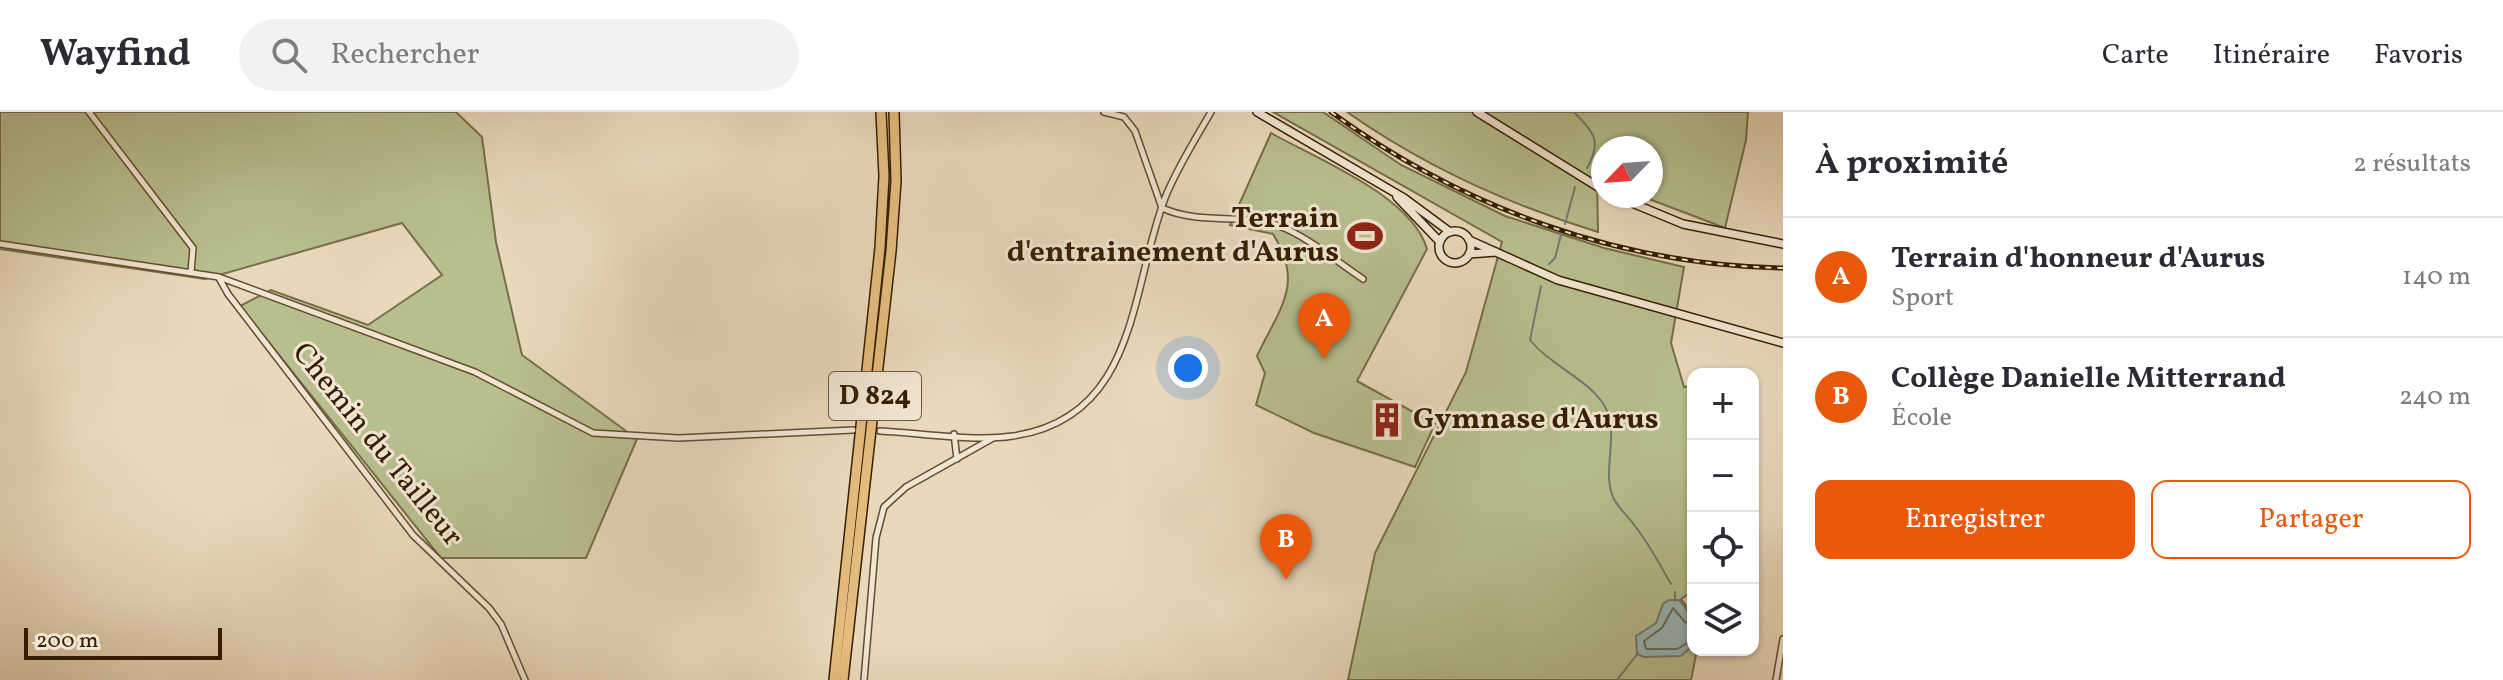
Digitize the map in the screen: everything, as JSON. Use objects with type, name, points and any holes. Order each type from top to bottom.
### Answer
[{"type":"highway","name":"D 824","points":[[834,680],[880,248],[884,176],[881,112]]},
{"type":"highway","name":"D 824","points":[[843,680],[891,251],[896,171],[894,112]]},
{"type":"main road","points":[[1257,112],[1392,192],[1450,232],[1461,233],[1469,240],[1558,280],[1783,343]]},
{"type":"main road","points":[[1477,112],[1591,183]]},
{"type":"main road","points":[[1392,192],[1440,242],[1442,257],[1450,262],[1461,261],[1469,254],[1496,252]]},
{"type":"main road","points":[[1644,208],[1683,224],[1783,244]]},
{"type":"main road","points":[[1440,242],[1450,232]]},
{"type":"main road","points":[[1469,240],[1469,254]]},
{"type":"street","points":[[89,112],[193,248],[191,272]]},
{"type":"street","points":[[1104,112],[1124,117],[1135,131],[1162,208]]},
{"type":"street","points":[[880,431],[1014,436],[1058,422],[1083,408],[1119,359],[1162,208],[1211,112]]},
{"type":"street","points":[[1162,208],[1188,216],[1248,220],[1280,226],[1363,279]]},
{"type":"street","points":[[0,244],[219,277],[475,372],[593,433],[679,438],[853,430]]},
{"type":"street","name":"Chemin du Tailleur","points":[[219,277],[228,294],[413,535],[489,608],[510,642],[525,680]]},
{"type":"street","points":[[954,434],[957,459]]},
{"type":"street","points":[[864,680],[876,538],[884,507],[906,487],[993,437]]},
{"type":"street","points":[[1776,680],[1783,639]]},
{"type":"green space","points":[[0,112],[456,112],[482,137],[496,242],[522,355],[637,439],[586,558],[441,558],[240,306],[271,290],[368,325],[442,275],[402,223],[205,279],[0,249]]},
{"type":"green space","points":[[1273,112],[1323,112],[1401,165],[1505,216],[1604,248],[1684,267],[1671,343],[1684,387],[1687,387],[1687,595],[1681,599],[1687,606],[1687,656],[1696,656],[1691,680],[1348,680],[1375,553],[1466,372],[1502,242]]},
{"type":"green space","points":[[1347,112],[1748,112],[1746,140],[1725,228],[1663,204],[1663,136],[1591,136],[1591,208],[1598,208],[1598,232],[1499,196],[1437,167]]},
{"type":"green space","points":[[1271,133],[1337,167],[1383,196],[1403,212],[1418,230],[1427,249],[1357,381],[1435,424],[1415,467],[1314,433],[1256,405],[1265,373],[1257,356],[1285,296],[1287,268],[1273,234],[1230,225]]},
{"type":"water","points":[[1669,600],[1679,600],[1687,610],[1687,651],[1681,656],[1644,657],[1637,654],[1636,636],[1656,623],[1663,604]]},
{"type":"waterway","points":[[1574,112],[1594,138],[1594,151],[1587,168]]},
{"type":"waterway","points":[[1565,224],[1575,187]]},
{"type":"waterway","points":[[1549,264],[1555,258],[1561,235]]},
{"type":"waterway","points":[[1541,286],[1530,340],[1589,388],[1604,405],[1611,428],[1609,474],[1613,497],[1645,540],[1671,584]]},
{"type":"waterway","points":[[1675,592],[1675,601]]},
{"type":"waterway","points":[[1617,680],[1638,653]]},
{"type":"railway","points":[[1331,112],[1434,176],[1489,203],[1545,225],[1603,243],[1662,256],[1783,268]]},
{"type":"place","name":"Terrain d'entrainement d'Aurus","points":[[1365,236]]},
{"type":"place","name":"Terrain d'honneur d'Aurus","points":[[1324,359]]},
{"type":"place","name":"Gymnase d'Aurus","points":[[1387,420]]},
{"type":"place","name":"Collège Danielle Mitterrand","points":[[1286,580]]}]
